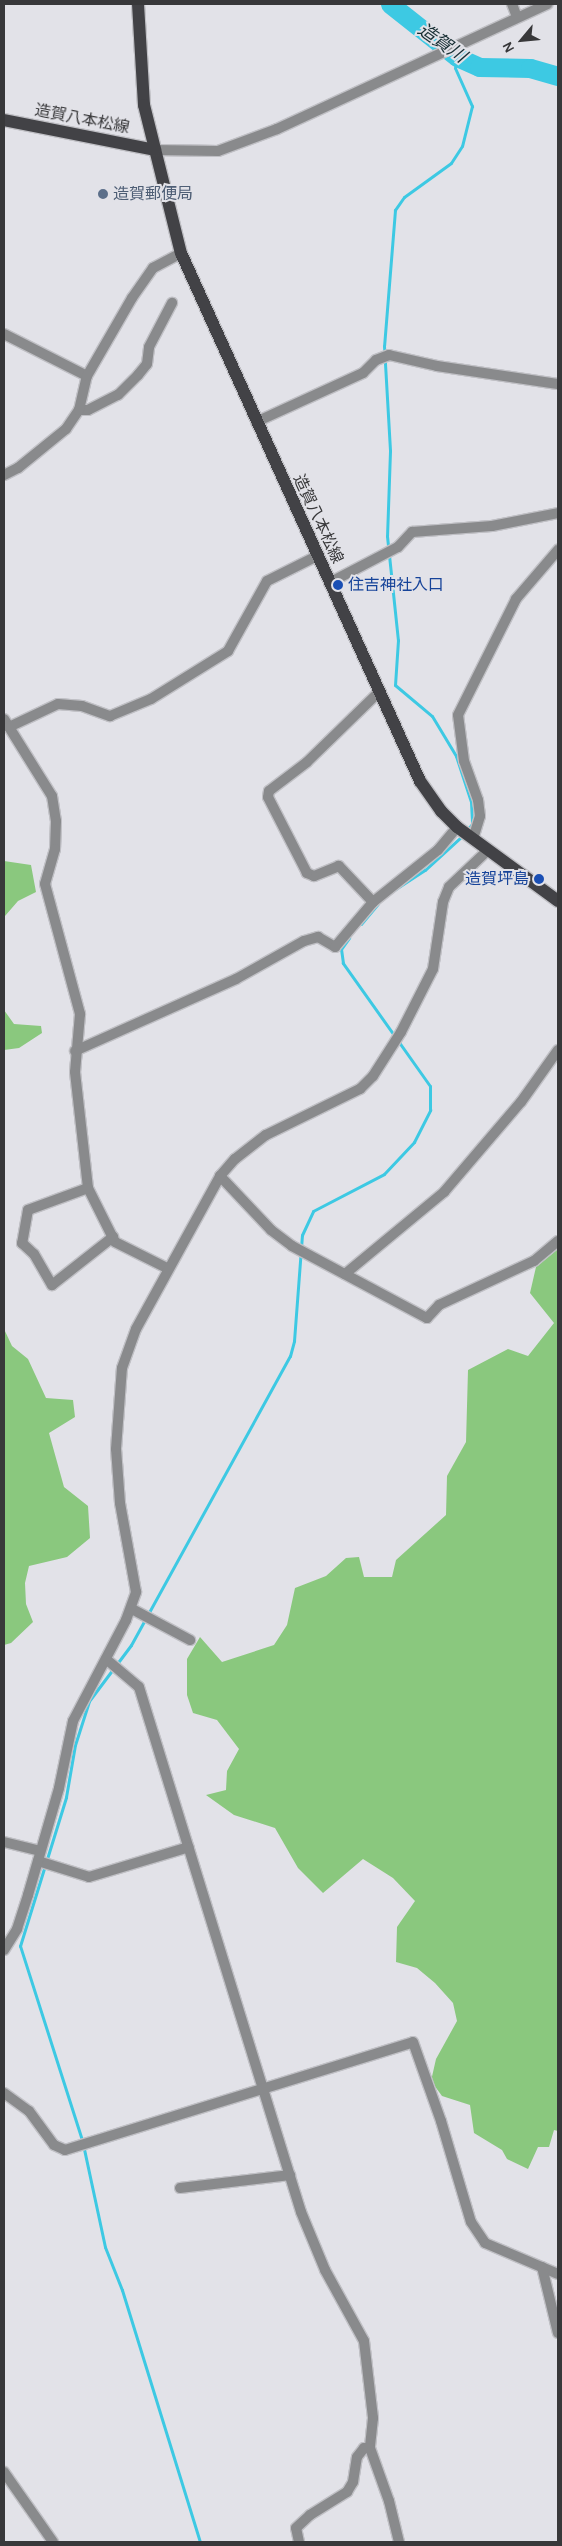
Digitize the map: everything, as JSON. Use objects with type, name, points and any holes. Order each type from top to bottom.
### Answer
[{"type":"main road","name":"造賀八本松線","points":[[138,4],[144,105],[181,253],[420,782],[441,811],[458,828],[558,901]]},
{"type":"main road","name":"造賀八本松線","points":[[4,120],[155,150]]},
{"type":"street","points":[[512,4],[517,17]]},
{"type":"street","points":[[155,150],[218,151],[277,129],[548,4]]},
{"type":"street","points":[[4,475],[18,468],[66,429],[79,410],[87,376],[153,268],[181,253]]},
{"type":"street","points":[[79,410],[88,410],[118,395],[138,375],[147,364],[149,347],[172,303]]},
{"type":"street","points":[[4,334],[87,376]]},
{"type":"street","points":[[256,422],[363,373],[376,360],[389,355],[437,366],[558,384]]},
{"type":"street","points":[[330,583],[398,547],[412,532],[492,526],[558,513]]},
{"type":"street","points":[[472,838],[480,816],[478,800],[464,761],[458,715],[516,599],[558,550]]},
{"type":"street","points":[[167,1268],[115,1242],[88,1188],[75,1050],[80,1014],[45,884],[55,849],[56,821],[52,796],[6,723],[58,704],[82,706],[110,716],[151,699],[228,651],[267,582],[317,556]]},
{"type":"street","points":[[373,902],[339,866],[314,876],[307,873],[268,797],[269,791],[307,762],[379,692]]},
{"type":"street","points":[[75,1050],[236,979],[304,941],[318,937],[334,947],[373,902],[438,850],[458,828]]},
{"type":"street","points":[[4,1950],[17,1929],[59,1788],[72,1721],[135,1611],[136,1592],[120,1503],[116,1449],[122,1368],[136,1329],[167,1268],[220,1176],[234,1159],[266,1135],[360,1089],[389,1052],[433,969],[443,902],[449,887],[488,850]]},
{"type":"street","points":[[345,1274],[444,1192],[521,1102],[558,1050]]},
{"type":"street","points":[[220,1176],[272,1230],[292,1246],[427,1318],[439,1305],[534,1261],[558,1241]]},
{"type":"street","points":[[88,1188],[28,1210],[22,1243],[34,1254],[52,1285],[113,1237]]},
{"type":"street","points":[[135,1611],[190,1640]]},
{"type":"street","points":[[110,1654],[122,1672],[139,1687],[290,2175],[324,2270],[364,2341],[373,2418],[370,2448],[389,2501],[399,2542]]},
{"type":"street","points":[[4,1842],[89,1878],[189,1847]]},
{"type":"street","points":[[4,2093],[30,2111],[54,2145],[65,2150],[413,2042],[441,2121],[471,2222],[485,2243],[558,2274]]},
{"type":"street","points":[[180,2188],[290,2175]]},
{"type":"street","points":[[542,2267],[558,2333]]},
{"type":"street","points":[[299,2542],[296,2528],[310,2515],[347,2492],[353,2482],[357,2457],[364,2448],[370,2448]]},
{"type":"street","points":[[4,2472],[53,2542]]},
{"type":"green space","points":[[4,861],[31,865],[36,892],[18,901],[5,916],[4,923]]},
{"type":"green space","points":[[4,1010],[14,1024],[41,1026],[42,1033],[19,1048],[4,1050]]},
{"type":"green space","points":[[558,1249],[558,2131],[554,2130],[549,2147],[538,2147],[528,2169],[507,2159],[502,2150],[474,2133],[470,2105],[442,2096],[431,2081],[436,2059],[457,2021],[453,2003],[435,1983],[417,1968],[396,1962],[397,1927],[415,1901],[393,1878],[363,1859],[323,1893],[298,1868],[275,1828],[234,1815],[206,1795],[226,1790],[227,1771],[239,1749],[217,1720],[193,1713],[187,1695],[187,1659],[200,1637],[222,1662],[274,1645],[287,1625],[295,1588],[326,1576],[346,1558],[359,1557],[364,1577],[392,1577],[396,1560],[446,1515],[447,1476],[466,1442],[468,1370],[508,1349],[528,1356],[554,1323],[530,1293],[536,1267]]},
{"type":"green space","points":[[4,1329],[12,1346],[28,1359],[46,1398],[73,1400],[75,1417],[49,1433],[64,1487],[88,1506],[90,1538],[67,1557],[29,1566],[25,1583],[26,1604],[33,1622],[11,1643],[4,1645]]},
{"type":"waterway","name":"造賀川","points":[[390,4],[457,57],[479,67],[530,68],[558,76]]},
{"type":"waterway","points":[[457,57],[455,68],[472,106],[462,146],[451,163],[404,197],[395,210],[384,346],[390,451],[387,536],[398,640],[395,685],[432,716],[456,756],[471,802],[472,824],[467,830]]},
{"type":"waterway","points":[[394,890],[425,870],[463,835]]},
{"type":"waterway","points":[[361,924],[378,904]]},
{"type":"waterway","points":[[200,2542],[122,2290],[105,2247],[82,2140],[20,1946],[66,1797],[75,1745],[89,1701],[131,1645],[290,1356],[294,1341],[302,1235],[313,1211],[384,1174],[414,1142],[430,1110],[430,1086],[343,963],[341,949],[349,938]]},
{"type":"place","name":"造賀郵便局","points":[[103,194]]},
{"type":"place","name":"住吉神社入口","points":[[338,585]]},
{"type":"place","name":"造賀坪島","points":[[539,879]]}]
